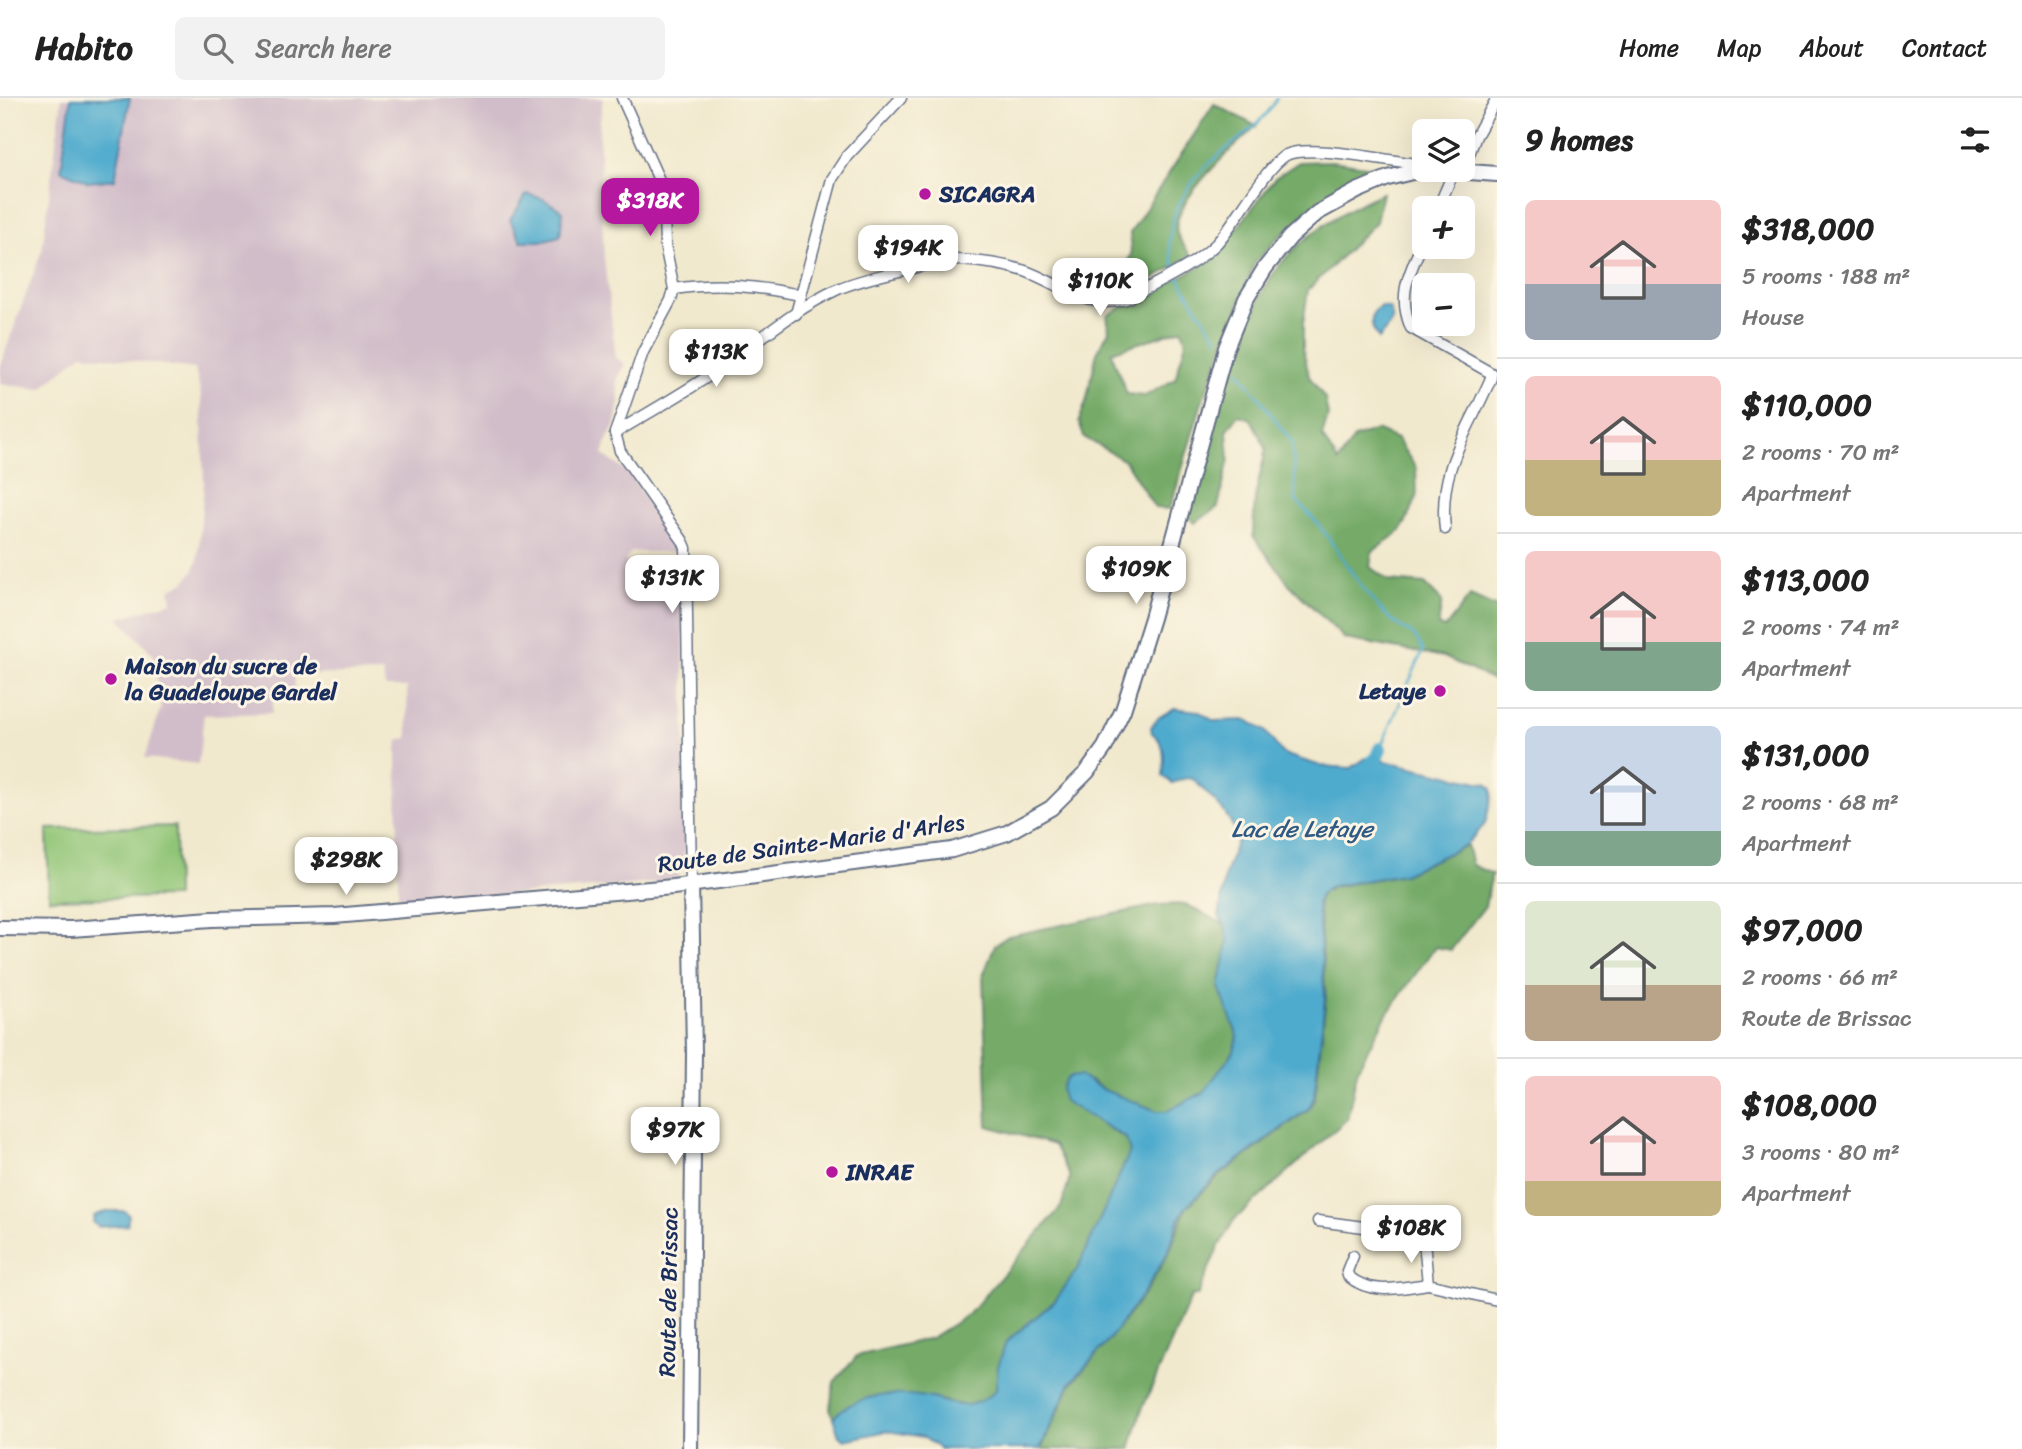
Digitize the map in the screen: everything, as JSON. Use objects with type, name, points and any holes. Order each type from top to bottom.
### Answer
[{"type":"main road","points":[[1475,171],[1497,174]]},
{"type":"main road","name":"Route de Sainte-Marie d'Arles","points":[[0,929],[72,929],[212,919],[334,916],[691,884],[952,850],[1007,833],[1051,808],[1087,772],[1105,747],[1123,710],[1152,618],[1226,348],[1246,299],[1265,268],[1290,237],[1318,213],[1356,191],[1412,172]]},
{"type":"main road","name":"Route de Brissac","points":[[690,1449],[694,1052],[691,884]]},
{"type":"street","points":[[622,98],[659,180],[664,209],[665,245],[674,289],[671,300],[643,352],[615,433],[620,451],[686,548],[691,884]]},
{"type":"street","points":[[796,314],[832,179],[846,156],[901,98]]},
{"type":"street","points":[[1475,139],[1497,98]]},
{"type":"street","points":[[615,433],[708,376],[796,314],[838,289],[884,274],[954,260],[988,262],[1024,271],[1096,302],[1114,303],[1129,298],[1213,247],[1276,165],[1287,155],[1323,152],[1412,164]]},
{"type":"street","points":[[1415,259],[1404,293],[1404,305],[1411,328],[1491,373],[1484,395],[1446,478],[1443,513],[1445,529]]},
{"type":"street","points":[[674,289],[723,284],[753,286],[800,295]]},
{"type":"street","points":[[1318,1222],[1417,1234],[1424,1241],[1428,1284]]},
{"type":"street","points":[[1353,1256],[1346,1271],[1348,1276],[1369,1287],[1383,1290],[1428,1284],[1497,1300]]},
{"type":"shaded area","points":[[62,98],[603,98],[599,129],[604,259],[616,358],[625,364],[617,380],[619,400],[615,425],[603,455],[629,473],[681,552],[631,552],[626,559],[628,589],[631,593],[683,592],[686,847],[677,881],[407,903],[398,894],[397,748],[398,741],[408,738],[407,687],[385,687],[383,673],[295,675],[294,701],[273,701],[272,713],[204,715],[198,764],[145,758],[161,707],[153,654],[119,618],[172,602],[170,589],[185,582],[198,559],[204,483],[201,396],[195,369],[82,354],[41,389],[0,384],[0,366],[42,250]]},
{"type":"green space","points":[[1214,104],[1256,126],[1206,175],[1183,206],[1177,221],[1177,233],[1191,256],[1127,295],[1110,299],[1131,255],[1130,233]]},
{"type":"green space","points":[[1332,161],[1393,170],[1326,199],[1281,235],[1255,262],[1202,402],[1170,509],[1155,508],[1125,461],[1084,437],[1079,421],[1097,352],[1109,331],[1107,315],[1214,259],[1275,178],[1299,162]],"holes":[[[1182,329],[1186,342],[1175,379],[1145,396],[1127,394],[1111,352]]]},
{"type":"green space","points":[[1382,193],[1376,222],[1308,290],[1303,324],[1303,349],[1309,376],[1325,399],[1328,416],[1322,436],[1338,462],[1354,438],[1376,430],[1397,439],[1416,468],[1417,497],[1402,530],[1372,552],[1370,567],[1389,581],[1425,584],[1442,601],[1438,626],[1445,628],[1470,596],[1497,608],[1497,682],[1444,657],[1345,639],[1289,584],[1253,536],[1255,498],[1266,448],[1251,419],[1238,415],[1227,431],[1229,459],[1218,507],[1195,523],[1187,516],[1227,381],[1250,318],[1268,283],[1279,266],[1313,232]]},
{"type":"green space","points":[[175,826],[176,897],[49,899],[47,829]]},
{"type":"green space","points":[[1467,845],[1472,865],[1492,874],[1485,906],[1451,950],[1435,947],[1387,1014],[1358,1068],[1347,1119],[1234,1220],[1218,1248],[1197,1296],[1192,1295],[1141,1412],[1130,1449],[1041,1449],[1071,1384],[1145,1293],[1169,1253],[1186,1208],[1218,1177],[1309,1109],[1315,1098],[1326,998],[1318,901],[1322,893],[1333,887],[1404,874]]},
{"type":"green space","points":[[1185,904],[1225,925],[1228,942],[1219,987],[1238,1036],[1234,1051],[1203,1093],[1167,1111],[1157,1111],[1104,1090],[1090,1080],[1095,1120],[1126,1139],[1130,1152],[1078,1268],[1055,1301],[1006,1342],[998,1367],[996,1390],[982,1401],[965,1406],[927,1397],[840,1411],[833,1418],[830,1408],[834,1382],[857,1356],[931,1338],[969,1314],[1061,1207],[1070,1177],[1054,1145],[988,1126],[983,976],[995,945],[1008,936],[1158,905]]},
{"type":"water","points":[[71,98],[130,98],[115,179],[88,182],[61,170]]},
{"type":"water","points":[[527,194],[543,199],[563,211],[560,236],[541,241],[521,241],[510,220]]},
{"type":"water","points":[[1381,306],[1389,308],[1392,321],[1379,339],[1372,317]]},
{"type":"water","name":"Lac de Letaye","points":[[1174,708],[1198,711],[1214,721],[1247,720],[1265,731],[1283,754],[1321,766],[1351,768],[1366,758],[1376,759],[1487,784],[1492,789],[1492,796],[1485,824],[1466,845],[1403,874],[1333,886],[1321,893],[1317,902],[1325,998],[1314,1097],[1309,1108],[1217,1176],[1185,1208],[1168,1252],[1144,1292],[1109,1340],[1070,1383],[1040,1449],[940,1449],[923,1437],[887,1431],[845,1440],[839,1436],[833,1418],[843,1409],[866,1399],[905,1395],[964,1405],[976,1403],[990,1395],[996,1390],[998,1367],[1006,1342],[1055,1301],[1078,1268],[1130,1152],[1126,1138],[1064,1101],[1062,1089],[1068,1077],[1079,1076],[1104,1090],[1157,1111],[1167,1111],[1203,1093],[1234,1051],[1238,1037],[1219,987],[1228,942],[1225,925],[1219,917],[1225,875],[1237,840],[1226,815],[1193,779],[1186,778],[1172,783],[1163,776],[1162,747],[1151,727],[1158,718]]},
{"type":"water","points":[[107,1211],[125,1211],[129,1215],[127,1225],[99,1227],[93,1223],[94,1216]]},
{"type":"waterway","points":[[1218,339],[1178,275],[1171,255],[1171,226],[1182,198],[1199,174],[1259,122],[1277,98]]},
{"type":"waterway","points":[[1239,371],[1292,442],[1296,501],[1322,529],[1366,593],[1399,626],[1413,634],[1423,650],[1380,749]]},
{"type":"waterway","points":[[1364,770],[1376,759],[1380,749]]},
{"type":"place","name":"SICAGRA","points":[[925,194]]},
{"type":"place","name":"Maison du sucre de la Guadeloupe Gardel","points":[[111,679]]},
{"type":"place","name":"Letaye","points":[[1440,691]]},
{"type":"place","name":"INRAE","points":[[832,1172]]}]
